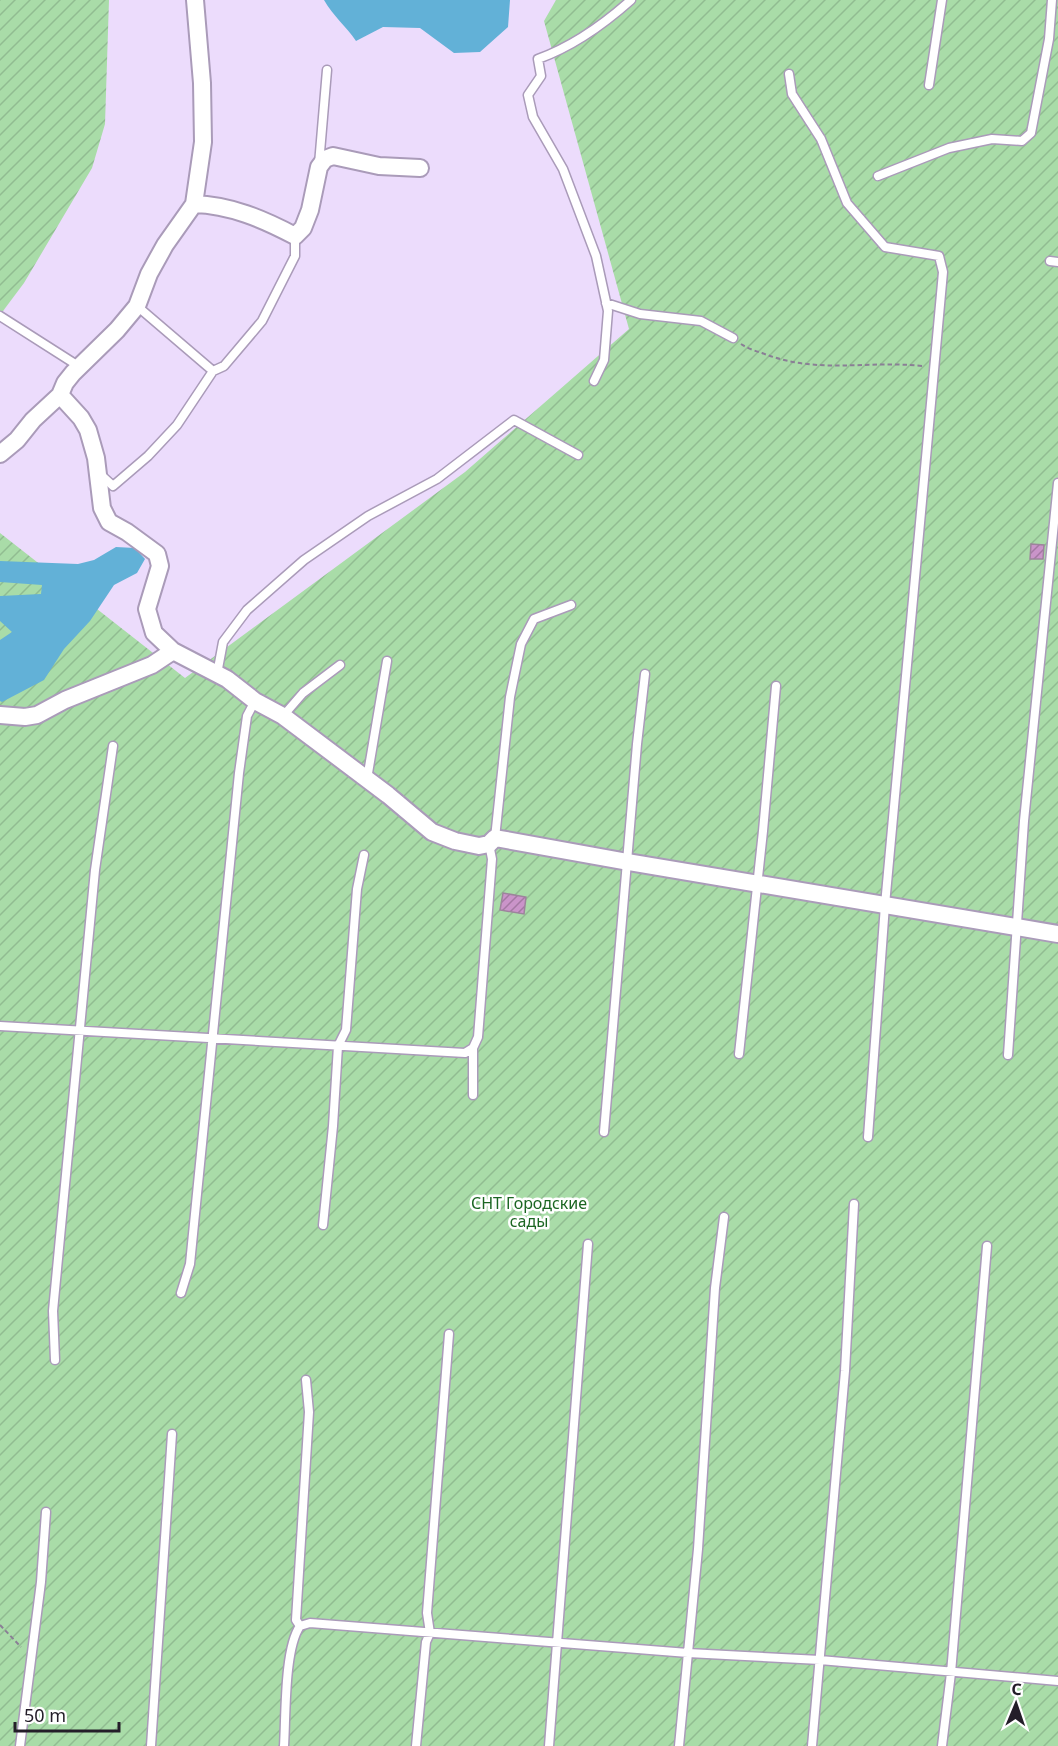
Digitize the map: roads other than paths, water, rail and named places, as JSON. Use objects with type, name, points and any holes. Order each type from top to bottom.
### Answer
[{"type":"street","points":[[0,454],[17,440],[33,420],[60,395],[65,383],[137,306],[149,274],[165,245],[194,204],[203,142],[202,83],[195,0]]},
{"type":"street","points":[[194,204],[229,208],[267,221],[295,236],[303,228],[310,210],[319,167],[325,159],[333,156],[379,166],[420,168]]},
{"type":"street","points":[[60,395],[81,418],[88,430],[99,474],[102,508],[109,522],[128,532],[157,554],[159,566],[147,609],[154,633],[173,651],[217,674],[255,701],[283,716],[432,831],[454,841],[479,846],[492,841],[1058,934]]},
{"type":"street","points":[[0,715],[25,717],[37,714],[65,699],[152,665],[173,651]]},
{"type":"lane","points":[[594,381],[604,360],[608,311],[596,256],[579,206],[562,169],[533,117],[528,95],[541,76],[538,59],[572,44],[607,22],[631,0]]},
{"type":"lane","points":[[929,85],[942,0]]},
{"type":"lane","points":[[878,176],[949,148],[992,139],[1022,141],[1031,133],[1049,39],[1052,0]]},
{"type":"lane","points":[[319,167],[327,70]]},
{"type":"lane","points":[[789,74],[792,93],[821,139],[847,203],[885,247],[939,256],[943,272],[885,905],[868,1137]]},
{"type":"lane","points":[[99,474],[113,486],[148,456],[177,425],[213,371],[224,366],[262,321],[295,256],[295,236]]},
{"type":"lane","points":[[606,303],[640,314],[701,321],[733,338]]},
{"type":"lane","points":[[137,306],[213,371]]},
{"type":"lane","points":[[0,316],[80,367]]},
{"type":"lane","points":[[217,674],[223,642],[248,610],[296,567],[368,516],[437,479],[514,420],[578,455]]},
{"type":"lane","points":[[1008,1055],[1024,821],[1058,483]]},
{"type":"lane","points":[[473,1095],[473,1048],[478,1037],[492,841],[510,697],[521,644],[534,619],[571,605]]},
{"type":"lane","points":[[367,780],[387,661]]},
{"type":"lane","points":[[283,716],[303,693],[340,665]]},
{"type":"lane","points":[[604,1132],[645,674]]},
{"type":"lane","points":[[739,1054],[776,686]]},
{"type":"lane","points":[[181,1293],[190,1264],[245,728],[247,716],[255,701]]},
{"type":"lane","points":[[55,1360],[52,1311],[95,870],[113,746]]},
{"type":"lane","points":[[323,1225],[338,1046],[346,1030],[357,888],[364,855]]},
{"type":"lane","points":[[0,1026],[465,1053],[473,1048]]},
{"type":"lane","points":[[812,1746],[845,1371],[854,1204]]},
{"type":"lane","points":[[679,1746],[698,1549],[715,1288],[724,1217]]},
{"type":"lane","points":[[549,1746],[588,1244]]},
{"type":"lane","points":[[942,1746],[951,1673],[987,1246]]},
{"type":"lane","points":[[416,1746],[426,1641],[430,1633],[427,1613],[449,1334]]},
{"type":"lane","points":[[300,1626],[296,1620],[309,1412],[306,1380]]},
{"type":"lane","points":[[151,1746],[172,1434]]},
{"type":"lane","points":[[20,1746],[41,1582],[46,1512]]},
{"type":"lane","points":[[284,1746],[290,1663],[296,1632],[300,1626],[310,1623],[688,1653],[820,1660],[1058,1681]]},
{"type":"water","points":[[324,0],[510,0],[508,27],[480,52],[454,53],[420,28],[383,27],[356,41]]},
{"type":"water","points":[[116,547],[135,548],[145,559],[137,573],[114,585],[90,621],[64,649],[44,680],[0,701],[0,640],[12,632],[0,621],[0,596],[41,594],[42,585],[0,582],[0,561],[78,564],[94,560]]},
{"type":"park label","name":"СНТ Городские сады","points":[[529,1212]]}]
